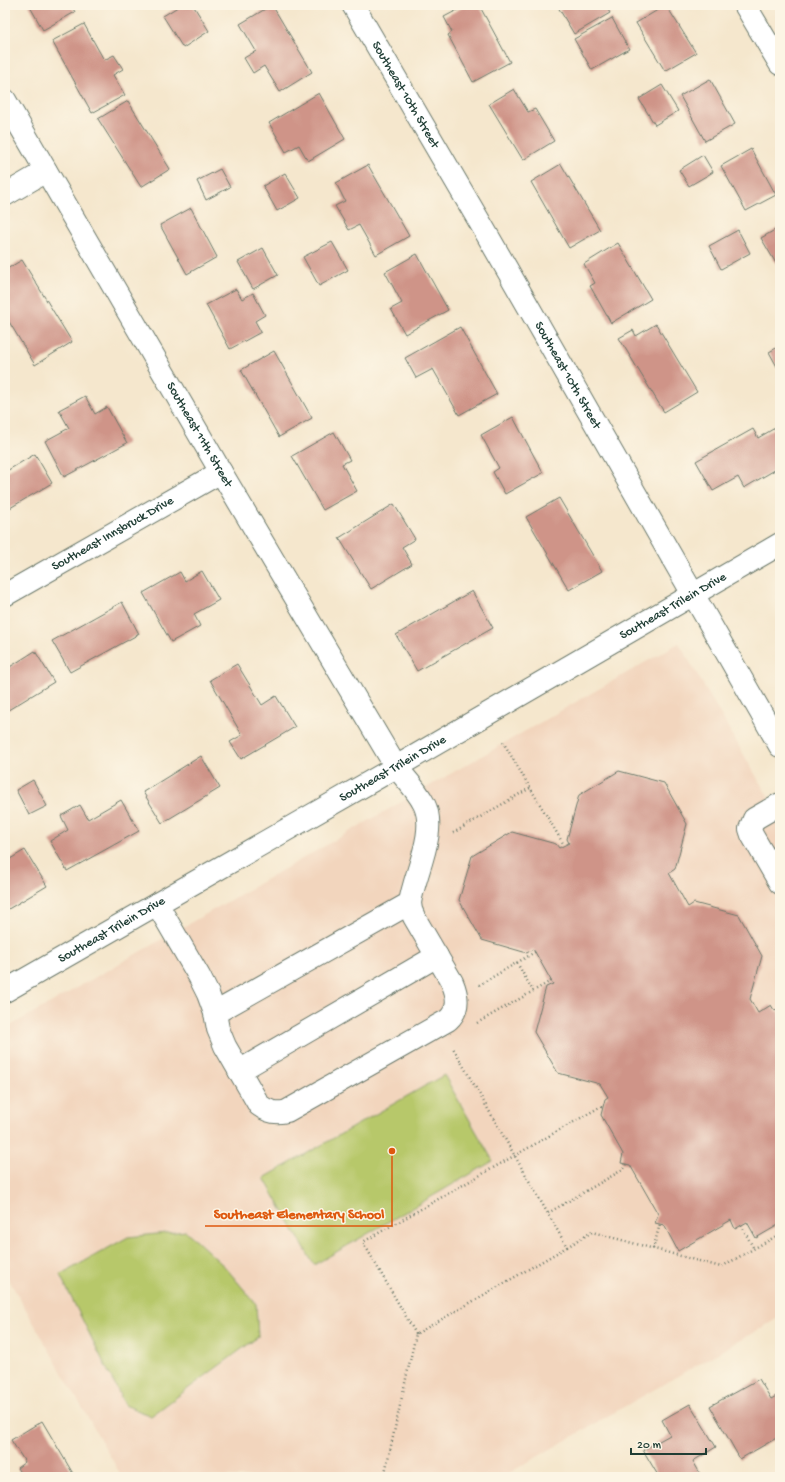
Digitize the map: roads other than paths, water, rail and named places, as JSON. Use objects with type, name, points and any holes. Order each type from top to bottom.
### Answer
[{"type":"street","name":"Southeast 10th Street","points":[[353,5],[694,594],[780,746]]},
{"type":"street","points":[[746,5],[780,64]]},
{"type":"street","name":"Southeast 11th Street","points":[[5,100],[221,472],[396,767],[424,804],[429,817],[427,839],[410,903]]},
{"type":"street","points":[[5,195],[46,171]]},
{"type":"street","name":"Southeast Innsbruck Drive","points":[[5,595],[221,472]]},
{"type":"street","name":"Southeast Trilein Drive","points":[[5,991],[396,767],[780,544]]},
{"type":"street","points":[[780,804],[754,819],[750,829],[780,883]]},
{"type":"street","points":[[157,904],[208,994],[215,1013],[218,1029],[225,1046],[260,1105],[266,1110],[281,1113],[287,1111],[448,1020],[456,1009],[456,993],[452,982],[411,910],[410,903],[215,1013]]},
{"type":"street","points":[[239,1070],[437,956]]},
{"type":"place","name":"Southeast Elementary School","points":[[392,1151]]}]
